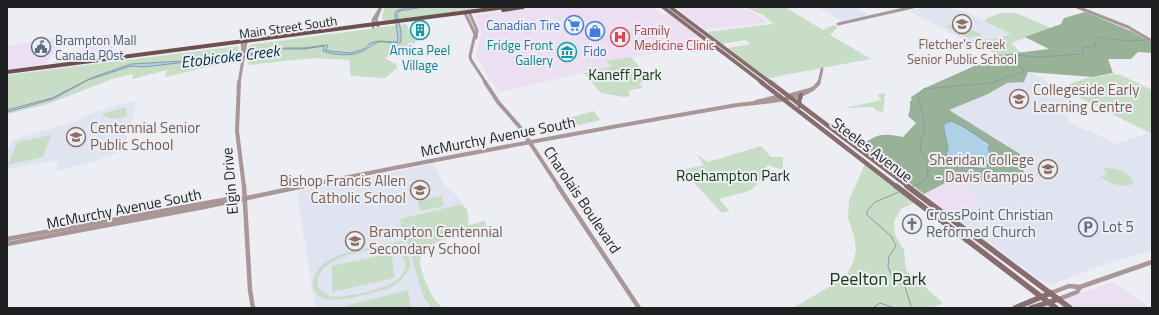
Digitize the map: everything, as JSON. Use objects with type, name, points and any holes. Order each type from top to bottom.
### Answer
[{"type":"main road","name":"Main Street South","points":[[7,72],[391,24],[506,7]]},
{"type":"main road","name":"Main Street South","points":[[468,13],[523,7]]},
{"type":"main road","name":"Steeles Avenue","points":[[663,7],[724,54],[785,97],[896,182],[913,191],[1070,308]]},
{"type":"main road","points":[[670,7],[704,32],[785,97]]},
{"type":"main road","points":[[671,13],[681,15]]},
{"type":"main road","points":[[698,34],[704,32]]},
{"type":"main road","points":[[724,54],[729,52]]},
{"type":"main road","points":[[800,106],[799,101],[801,96]]},
{"type":"main road","name":"Steeles Avenue","points":[[785,97],[800,106],[896,182],[923,206],[1056,308]]},
{"type":"main road","points":[[923,206],[939,210]]},
{"type":"main road","points":[[933,213],[949,218]]},
{"type":"main road","points":[[956,230],[966,235],[970,233]]},
{"type":"main road","points":[[1016,308],[1051,293]]},
{"type":"main road","points":[[1031,308],[1059,299]]},
{"type":"street","points":[[894,7],[900,10]]},
{"type":"street","points":[[838,24],[913,7]]},
{"type":"street","points":[[1078,7],[1128,27],[1152,41]]},
{"type":"street","points":[[375,26],[380,8]]},
{"type":"street","name":"Charolais Boulevard","points":[[468,13],[477,30],[470,56],[474,66],[498,102],[515,121],[639,308]]},
{"type":"street","name":"Elgin Drive","points":[[244,43],[243,62],[239,85],[237,131],[243,168],[250,290],[253,308]]},
{"type":"street","points":[[785,97],[801,96],[810,92],[820,81],[822,69]]},
{"type":"street","points":[[785,97],[813,89]]},
{"type":"street","name":"McMurchy Avenue South","points":[[7,239],[185,206],[245,197],[529,142],[785,97]]},
{"type":"street","name":"McMurchy Avenue South","points":[[7,244],[204,207],[245,197]]},
{"type":"street","points":[[1051,293],[1069,286],[1080,287],[1152,262]]},
{"type":"street","points":[[1059,299],[1077,292],[1080,287]]},
{"type":"shaded area","points":[[536,7],[652,7],[663,15],[668,14],[710,45],[607,61],[612,66],[500,92],[489,78],[476,56],[481,33],[475,15]]},
{"type":"shaded area","points":[[675,7],[738,7],[753,12],[767,21],[766,23],[706,30]]},
{"type":"shaded area","points":[[818,7],[855,7],[868,15],[841,21]]},
{"type":"shaded area","name":"Fletcher's Creek Senior Public School","points":[[928,7],[944,7],[964,11],[1012,34],[995,39],[965,40],[908,11]]},
{"type":"shaded area","points":[[122,33],[113,50],[129,48],[124,55],[54,63],[61,54],[81,51],[89,37]]},
{"type":"shaded area","points":[[68,36],[45,65],[7,70],[7,46]]},
{"type":"shaded area","name":"Sheridan College - Davis Campus","points":[[1028,72],[1078,97],[1050,107],[1069,117],[1066,120],[1086,131],[1089,130],[1116,144],[1148,133],[1152,134],[1152,251],[1105,264],[1051,285],[1045,283],[950,214],[982,200],[953,179],[940,95]]},
{"type":"shaded area","name":"Centennial Senior Public School","points":[[137,101],[123,151],[86,164],[55,171],[58,160],[7,169],[7,152],[12,140],[73,122],[112,106]]},
{"type":"shaded area","name":"Brampton Centennial Secondary School","points":[[433,164],[443,183],[457,196],[462,204],[400,219],[403,238],[408,243],[427,304],[431,308],[315,308],[297,191]]},
{"type":"shaded area","points":[[953,179],[983,200],[950,214],[924,194]]},
{"type":"shaded area","points":[[1113,282],[1151,308],[1075,308],[1063,299]]},
{"type":"green space","points":[[385,7],[491,7],[383,21],[382,16]]},
{"type":"green space","points":[[744,7],[785,7],[823,30],[833,25],[838,27],[830,35],[871,59],[768,79],[728,48],[751,44],[745,40],[722,44],[707,32],[773,24],[763,15]]},
{"type":"green space","points":[[1085,12],[1131,31],[1151,42],[1152,53],[1138,52],[1131,59],[1108,59],[1113,73],[1093,77],[1028,72],[1024,82],[1007,83],[988,94],[949,110],[1020,154],[1020,165],[1026,175],[996,182],[953,179],[924,194],[860,145],[880,135],[903,137],[916,123],[908,116],[910,101],[912,100],[911,97],[925,88],[999,55],[1049,49],[1025,37],[1061,24],[1064,18]]},
{"type":"green space","points":[[1001,13],[1016,13],[1051,28],[1011,43],[1021,53],[999,55],[965,40],[995,39],[1011,34],[984,21],[987,18]]},
{"type":"green space","points":[[958,23],[982,35],[969,38],[945,26]]},
{"type":"green space","points":[[406,24],[413,37],[418,40],[402,52],[384,58],[396,64],[397,68],[385,78],[351,76],[349,60],[315,58],[248,65],[249,45]]},
{"type":"green space","points":[[239,46],[237,63],[207,67],[165,77],[167,70],[132,79],[133,74],[112,79],[48,104],[7,114],[7,75]]},
{"type":"green space","name":"Kaneff Park","points":[[631,57],[651,81],[639,83],[643,88],[630,90],[630,96],[624,97],[601,93],[584,73],[612,66],[606,61]]},
{"type":"green space","points":[[1114,74],[1121,75],[1152,90],[1152,134],[1060,88],[1083,79]]},
{"type":"green space","points":[[885,93],[883,112],[877,111],[873,107],[844,108],[882,100],[877,95]]},
{"type":"green space","points":[[126,107],[127,116],[115,119],[103,116],[102,114]]},
{"type":"green space","points":[[594,111],[600,120],[576,126],[569,118]]},
{"type":"green space","points":[[51,135],[43,157],[8,165],[17,142]]},
{"type":"green space","name":"Roehampton Park","points":[[761,146],[771,157],[783,157],[783,170],[767,165],[754,188],[744,193],[719,199],[729,211],[722,213],[682,170],[704,165],[697,155],[708,162]]},
{"type":"green space","name":"Peelton Park","points":[[865,164],[916,202],[901,209],[894,221],[895,235],[904,250],[906,270],[943,303],[931,308],[793,308],[846,277],[854,260],[856,250],[854,236],[848,218],[849,200]]},
{"type":"green space","points":[[1102,168],[1116,169],[1125,173],[1132,180],[1133,184],[1124,186],[1107,181],[1100,176],[1106,175],[1106,172]]},
{"type":"green space","points":[[441,196],[444,206],[420,211],[418,201]]},
{"type":"green space","points":[[462,204],[467,210],[469,225],[485,221],[487,229],[446,238],[428,248],[422,255],[420,264],[423,275],[433,297],[443,308],[431,308],[423,296],[408,244],[403,238],[400,219]]},
{"type":"green space","points":[[403,241],[403,244],[394,246],[406,253],[410,263],[409,269],[402,279],[394,286],[376,292],[339,299],[320,297],[315,291],[313,282],[316,273],[326,262],[333,258],[352,251]],"holes":[[[387,248],[394,250],[403,256],[405,266],[400,277],[390,284],[364,293],[336,297],[326,294],[318,287],[318,277],[323,269],[332,262],[367,250]]]},
{"type":"green space","points":[[392,253],[394,278],[332,292],[332,266]]},
{"type":"green space","points":[[408,290],[411,308],[345,308],[345,306]]},
{"type":"water","points":[[424,7],[399,11],[397,15],[401,31],[401,42],[396,43],[379,42],[359,53],[348,55],[332,54],[323,51],[324,46],[304,49],[283,49],[220,61],[187,62],[143,67],[131,66],[88,80],[53,99],[7,112],[7,110],[52,98],[91,78],[131,64],[219,59],[285,48],[304,48],[326,45],[328,46],[326,50],[329,51],[350,53],[364,49],[370,43],[378,41],[396,42],[398,40],[395,15],[396,11],[405,8]]},
{"type":"water","points":[[951,121],[964,127],[991,145],[988,147],[991,159],[987,160],[988,169],[965,167],[949,159],[946,153],[948,147],[944,124]]},
{"type":"waterway","points":[[911,187],[919,184],[928,176],[927,164],[921,151],[920,142],[924,133],[924,120],[918,96],[923,89],[990,83],[1025,71],[1011,59],[1014,55],[1039,57],[1083,54],[1083,48],[1096,46],[1094,40],[1096,37],[1128,41],[1147,40]]},
{"type":"waterway","points":[[899,192],[875,202],[867,211],[867,215],[891,236],[896,246],[889,256],[888,267],[892,276],[905,287],[911,306],[909,308]]},
{"type":"waterway","points":[[873,308],[880,303],[894,308]]},
{"type":"place","name":"Fletcher's Creek Senior Public School","points":[[962,24]]},
{"type":"place","name":"Canadian Tire","points":[[574,25]]},
{"type":"place","name":"Amica Peel Village","points":[[420,30]]},
{"type":"place","name":"Fido","points":[[595,31]]},
{"type":"place","name":"Family Medicine Clinic","points":[[620,37]]},
{"type":"place","name":"Brampton Mall Canada P0st","points":[[41,47]]},
{"type":"place","name":"Fridge Front Gallery","points":[[567,52]]},
{"type":"place","name":"Collegeside Early Learning Centre","points":[[1019,99]]},
{"type":"place","name":"Centennial Senior Public School","points":[[76,137]]},
{"type":"place","name":"Sheridan College - Davis Campus","points":[[1048,169]]},
{"type":"place","name":"Bishop Francis Allen Catholic School","points":[[420,190]]},
{"type":"place","name":"CrossPoint Christian Reformed Church","points":[[912,224]]},
{"type":"place","name":"Lot 5","points":[[1088,227]]},
{"type":"place","name":"Brampton Centennial Secondary School","points":[[355,241]]},
{"type":"water label","name":"Etobicoke Creek","points":[[230,56]]}]
